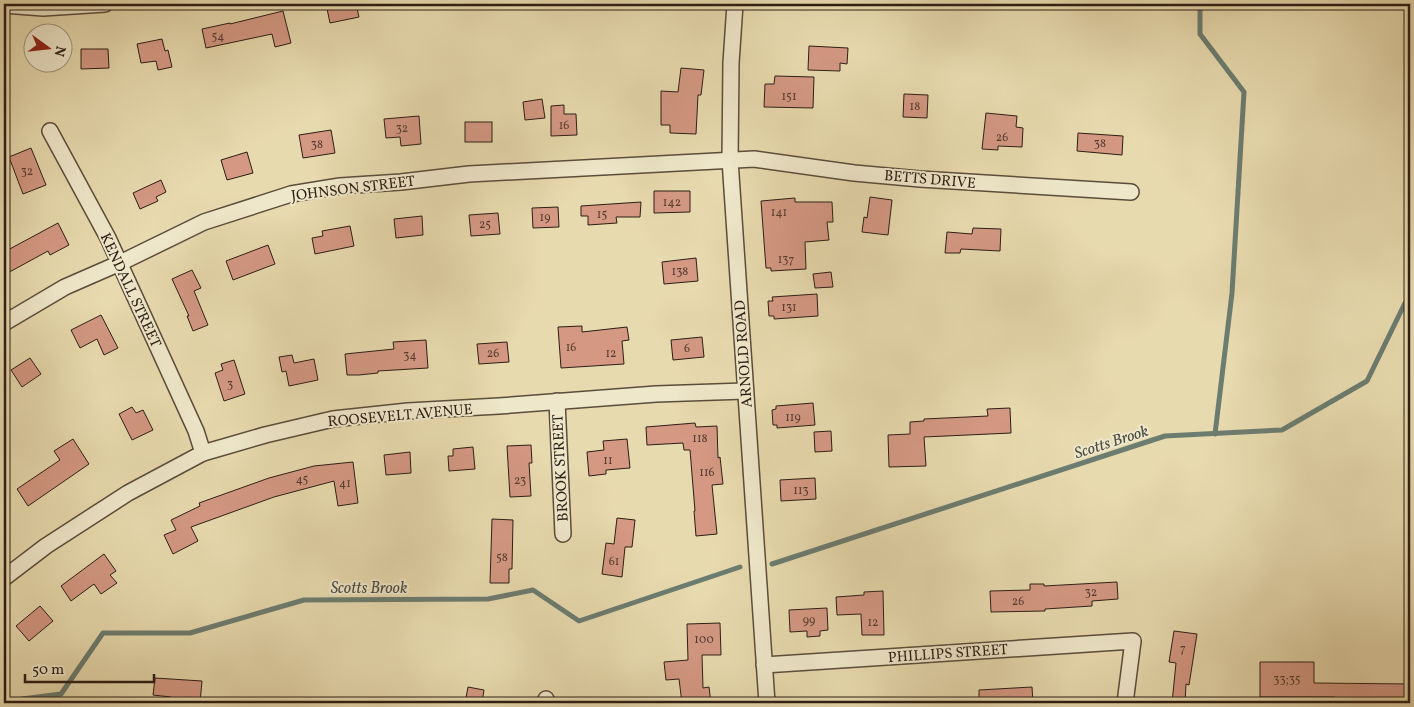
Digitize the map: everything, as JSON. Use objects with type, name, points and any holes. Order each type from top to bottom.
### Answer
[{"type":"street","points":[[4,4],[43,6],[105,4]]},
{"type":"street","name":"ARNOLD ROAD","points":[[735,4],[731,63],[730,160],[766,703]]},
{"type":"street","name":"KENDALL STREET","points":[[50,131],[120,263],[196,431],[203,453]]},
{"type":"street","name":"BETTS DRIVE","points":[[730,160],[754,159],[854,173],[929,179],[1131,192]]},
{"type":"street","name":"JOHNSON STREET","points":[[4,324],[65,287],[120,263],[204,222],[291,194],[340,186],[469,174],[730,160]]},
{"type":"street","name":"ROOSEVELT AVENUE","points":[[4,578],[46,546],[128,493],[203,453],[265,434],[333,419],[408,411],[656,394],[745,391]]},
{"type":"street","name":"BROOK STREET","points":[[557,401],[564,534]]},
{"type":"street","name":"PHILLIPS STREET","points":[[764,665],[1133,641],[1125,703]]},
{"type":"building","points":[[326,4],[356,4],[359,17],[330,23]]},
{"type":"building","points":[[283,11],[291,43],[275,47],[272,34],[206,48],[202,29]]},
{"type":"building","points":[[162,39],[165,51],[168,50],[172,67],[158,70],[156,61],[141,63],[137,44]]},
{"type":"building","points":[[809,46],[848,48],[847,64],[840,63],[840,71],[808,70]]},
{"type":"building","points":[[81,49],[108,49],[109,68],[81,69]]},
{"type":"building","points":[[681,68],[704,70],[701,95],[698,95],[696,134],[670,133],[670,125],[661,125],[661,91],[678,92]]},
{"type":"building","points":[[775,76],[814,77],[813,108],[764,107],[765,84],[774,84]]},
{"type":"building","points":[[904,94],[928,95],[927,118],[903,117]]},
{"type":"building","points":[[542,99],[545,118],[525,120],[523,102]]},
{"type":"building","points":[[564,105],[564,114],[576,114],[577,135],[551,136],[551,106]]},
{"type":"building","points":[[986,113],[1017,116],[1016,127],[1023,128],[1022,147],[998,146],[998,150],[982,149]]},
{"type":"building","points":[[419,116],[421,144],[401,146],[400,137],[386,138],[384,119]]},
{"type":"building","points":[[465,122],[492,122],[492,142],[465,142]]},
{"type":"building","points":[[331,130],[335,153],[303,158],[299,135]]},
{"type":"building","points":[[1078,133],[1123,136],[1122,155],[1077,151]]},
{"type":"building","points":[[31,148],[46,185],[23,194],[9,157]]},
{"type":"building","points":[[247,152],[253,173],[227,180],[221,160]]},
{"type":"building","points":[[161,180],[166,192],[156,197],[158,201],[140,209],[133,193]]},
{"type":"building","points":[[654,191],[690,191],[690,212],[654,213]]},
{"type":"building","points":[[870,197],[892,200],[888,235],[862,232],[864,217],[867,218]]},
{"type":"building","points":[[795,198],[795,202],[832,202],[833,222],[827,222],[829,240],[805,242],[806,269],[771,271],[771,268],[766,268],[761,201]]},
{"type":"building","points":[[641,202],[640,217],[616,217],[617,223],[588,225],[588,216],[581,216],[581,206]]},
{"type":"building","points":[[558,207],[559,227],[533,228],[532,208]]},
{"type":"building","points":[[498,213],[500,234],[471,236],[469,215]]},
{"type":"building","points":[[422,216],[423,235],[396,238],[394,219]]},
{"type":"building","points":[[58,223],[69,245],[50,255],[48,251],[4,275],[4,252]]},
{"type":"building","points":[[350,226],[354,246],[315,254],[312,238],[323,236],[322,231]]},
{"type":"building","points":[[973,228],[1001,229],[1000,251],[961,249],[960,253],[945,253],[947,232],[972,234]]},
{"type":"building","points":[[268,245],[275,264],[233,280],[226,261]]},
{"type":"building","points":[[696,258],[698,281],[664,284],[662,262]]},
{"type":"building","points":[[192,270],[201,288],[194,291],[208,325],[193,331],[187,316],[189,316],[172,279]]},
{"type":"building","points":[[831,272],[833,287],[815,288],[813,274]]},
{"type":"building","points":[[817,294],[818,316],[774,319],[774,316],[769,316],[768,301],[773,301],[772,297]]},
{"type":"building","points":[[101,315],[118,348],[104,355],[97,339],[80,348],[71,330]]},
{"type":"building","points":[[582,326],[582,332],[627,327],[629,340],[622,341],[624,364],[561,368],[558,327]]},
{"type":"building","points":[[702,337],[704,357],[673,360],[671,340]]},
{"type":"building","points":[[426,340],[428,368],[347,375],[345,354],[394,349],[393,342]]},
{"type":"building","points":[[507,342],[509,362],[479,364],[477,344]]},
{"type":"building","points":[[292,355],[294,363],[314,359],[318,380],[289,386],[286,371],[282,372],[279,357]]},
{"type":"building","points":[[30,358],[41,374],[22,387],[11,370]]},
{"type":"building","points":[[234,360],[245,394],[224,401],[215,373],[223,370],[221,364]]},
{"type":"building","points":[[813,403],[815,425],[777,428],[777,425],[773,425],[772,410],[776,409],[776,406]]},
{"type":"building","points":[[132,407],[136,413],[143,410],[153,430],[132,440],[119,414]]},
{"type":"building","points":[[1010,408],[1011,433],[924,437],[926,466],[889,467],[888,435],[910,434],[910,422],[924,421],[924,419],[988,416],[987,409]]},
{"type":"building","points":[[695,423],[696,427],[717,426],[718,458],[720,457],[723,484],[712,485],[717,534],[696,536],[690,450],[684,450],[683,443],[647,445],[646,427]]},
{"type":"building","points":[[831,431],[832,451],[815,452],[814,432]]},
{"type":"building","points":[[73,439],[89,464],[28,506],[17,489],[60,460],[54,451]]},
{"type":"building","points":[[627,439],[630,468],[606,470],[606,474],[589,476],[587,452],[604,450],[603,441]]},
{"type":"building","points":[[531,445],[532,463],[529,463],[531,496],[510,497],[507,446]]},
{"type":"building","points":[[473,447],[475,469],[449,471],[448,456],[453,456],[453,449]]},
{"type":"building","points":[[410,452],[411,473],[386,475],[384,455]]},
{"type":"building","points":[[353,462],[358,503],[338,506],[334,481],[274,497],[191,527],[198,541],[173,554],[164,535],[176,530],[171,520],[200,506],[199,503],[269,478],[314,466]]},
{"type":"building","points":[[815,478],[816,499],[781,501],[780,480]]},
{"type":"building","points":[[617,518],[635,520],[632,547],[625,547],[622,577],[602,574],[606,543],[614,544]]},
{"type":"building","points":[[492,519],[513,520],[512,569],[509,569],[509,583],[490,583]]},
{"type":"building","points":[[104,554],[116,571],[110,575],[117,583],[101,594],[94,584],[71,601],[61,586]]},
{"type":"building","points":[[1117,582],[1118,599],[1092,601],[1092,606],[1045,609],[1045,611],[991,612],[990,591],[1030,590],[1030,584],[1044,584],[1044,586]]},
{"type":"building","points":[[883,591],[884,635],[862,635],[861,614],[837,615],[836,597],[864,595],[864,592]]},
{"type":"building","points":[[40,606],[53,621],[29,641],[16,626]]},
{"type":"building","points":[[827,608],[828,630],[820,631],[820,636],[807,637],[807,631],[790,632],[789,610]]},
{"type":"building","points":[[720,623],[721,655],[702,655],[703,688],[709,687],[711,703],[682,703],[679,679],[666,680],[664,662],[688,660],[687,624]]},
{"type":"building","points":[[1174,631],[1197,634],[1189,685],[1186,684],[1185,703],[1172,703],[1176,663],[1169,662]]},
{"type":"building","points":[[1260,662],[1314,662],[1314,683],[1410,684],[1410,703],[1335,703],[1335,697],[1260,697]]},
{"type":"building","points":[[155,678],[202,681],[200,703],[171,702],[171,697],[153,695]]},
{"type":"building","points":[[468,687],[484,690],[482,703],[465,703]]},
{"type":"building","points":[[1032,687],[1033,703],[979,703],[979,690]]},
{"type":"waterway","points":[[1200,4],[1200,34],[1244,92],[1232,293],[1215,434]]},
{"type":"waterway","name":"Scotts Brook","points":[[772,564],[1165,436],[1282,430],[1367,381],[1405,303],[1410,301]]},
{"type":"waterway","name":"Scotts Brook","points":[[19,703],[22,699],[61,694],[103,633],[190,633],[304,600],[488,599],[533,590],[579,621],[740,567]]}]
